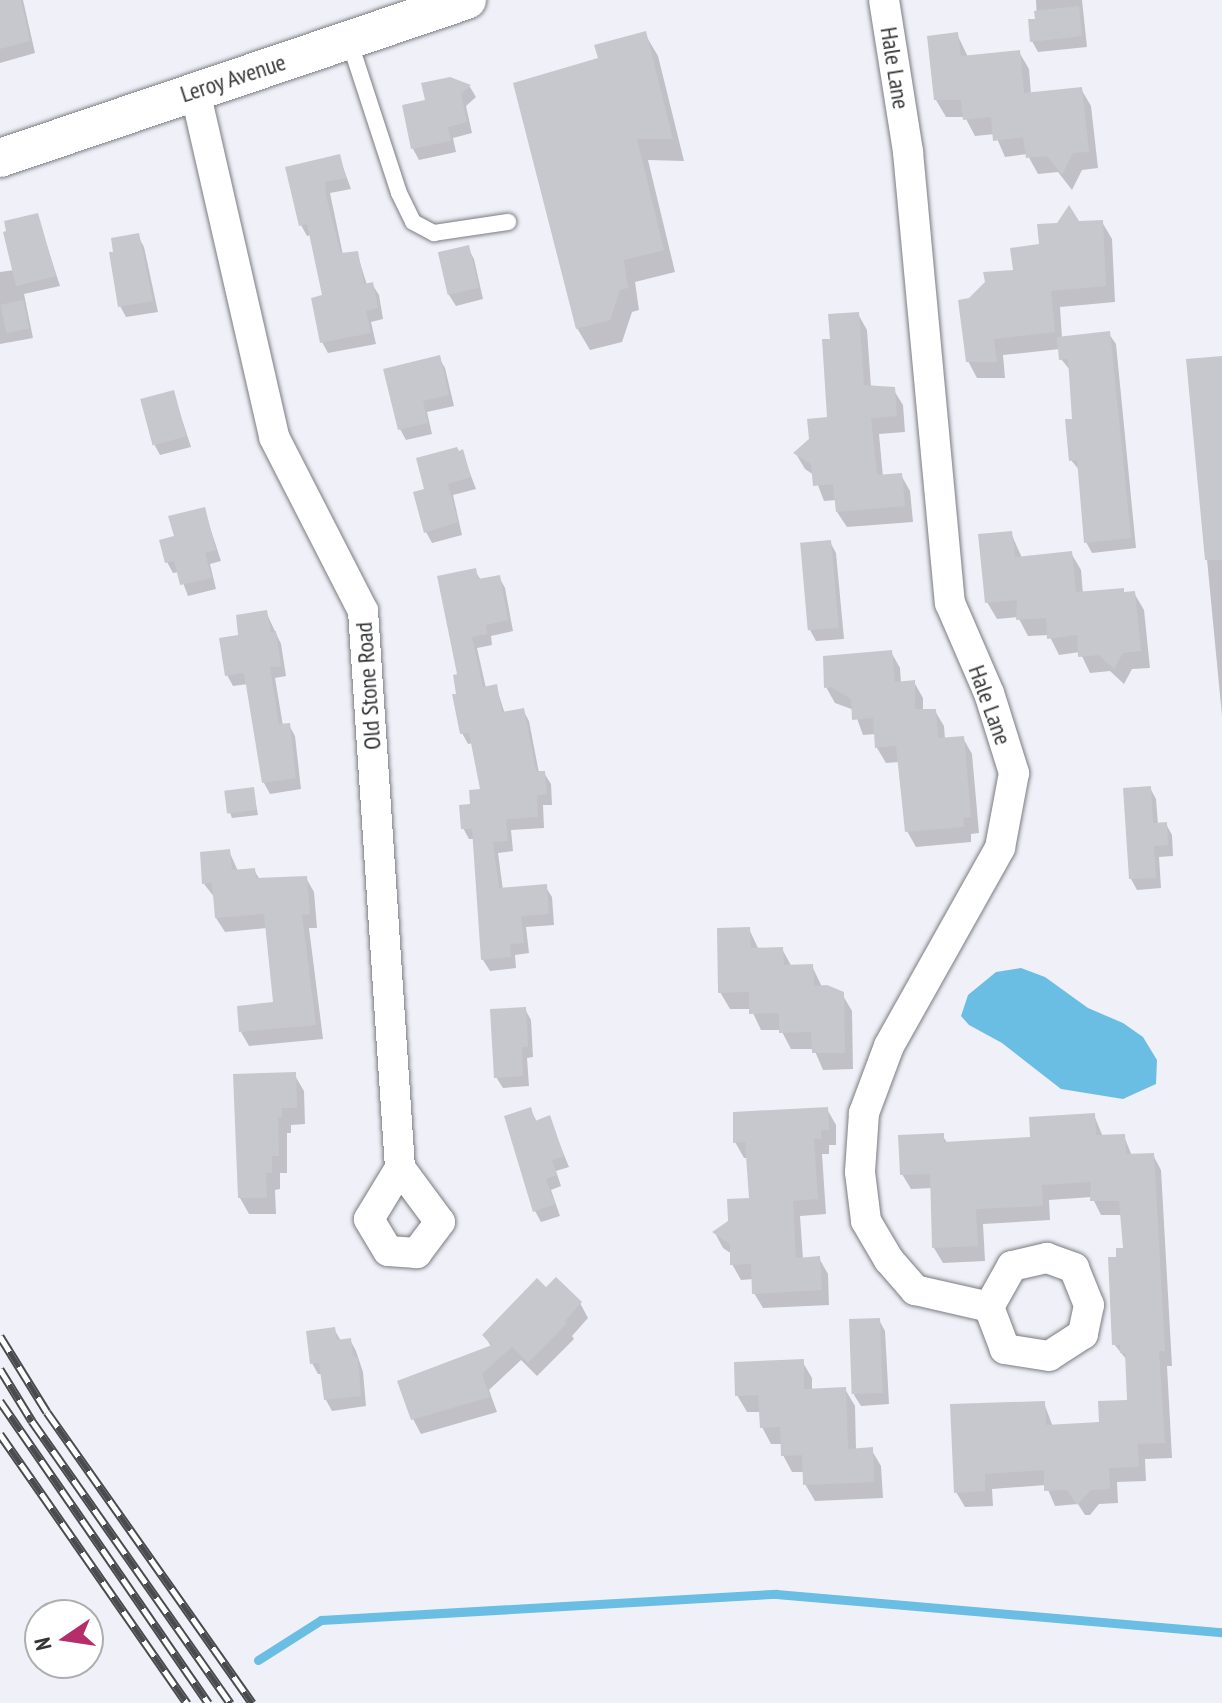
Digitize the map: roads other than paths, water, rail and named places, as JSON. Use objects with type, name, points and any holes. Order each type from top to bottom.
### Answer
[{"type":"street","name":"Leroy Avenue","points":[[0,158],[467,0]]},
{"type":"street","name":"Hale Lane","points":[[884,0],[908,152],[950,603],[989,693],[1014,773],[1000,848],[889,1046],[864,1113],[860,1172],[866,1221],[889,1260],[915,1290],[989,1307]]},
{"type":"street","name":"Old Stone Road","points":[[195,91],[274,437],[363,611],[400,1168]]},
{"type":"lane","points":[[349,40],[389,164],[413,222],[434,233],[508,222]]},
{"type":"water","points":[[1021,968],[1045,977],[1088,1008],[1123,1023],[1143,1037],[1157,1060],[1156,1084],[1123,1099],[1061,1089],[1002,1043],[969,1025],[961,1016],[968,995],[996,972]]},
{"type":"waterway","points":[[258,1660],[321,1620],[776,1594],[1222,1632]]},
{"type":"railway","points":[[0,1336],[47,1412],[252,1703]]},
{"type":"railway","points":[[0,1369],[32,1421],[230,1703]]},
{"type":"railway","points":[[0,1401],[208,1703]]},
{"type":"railway","points":[[0,1434],[187,1703]]}]
